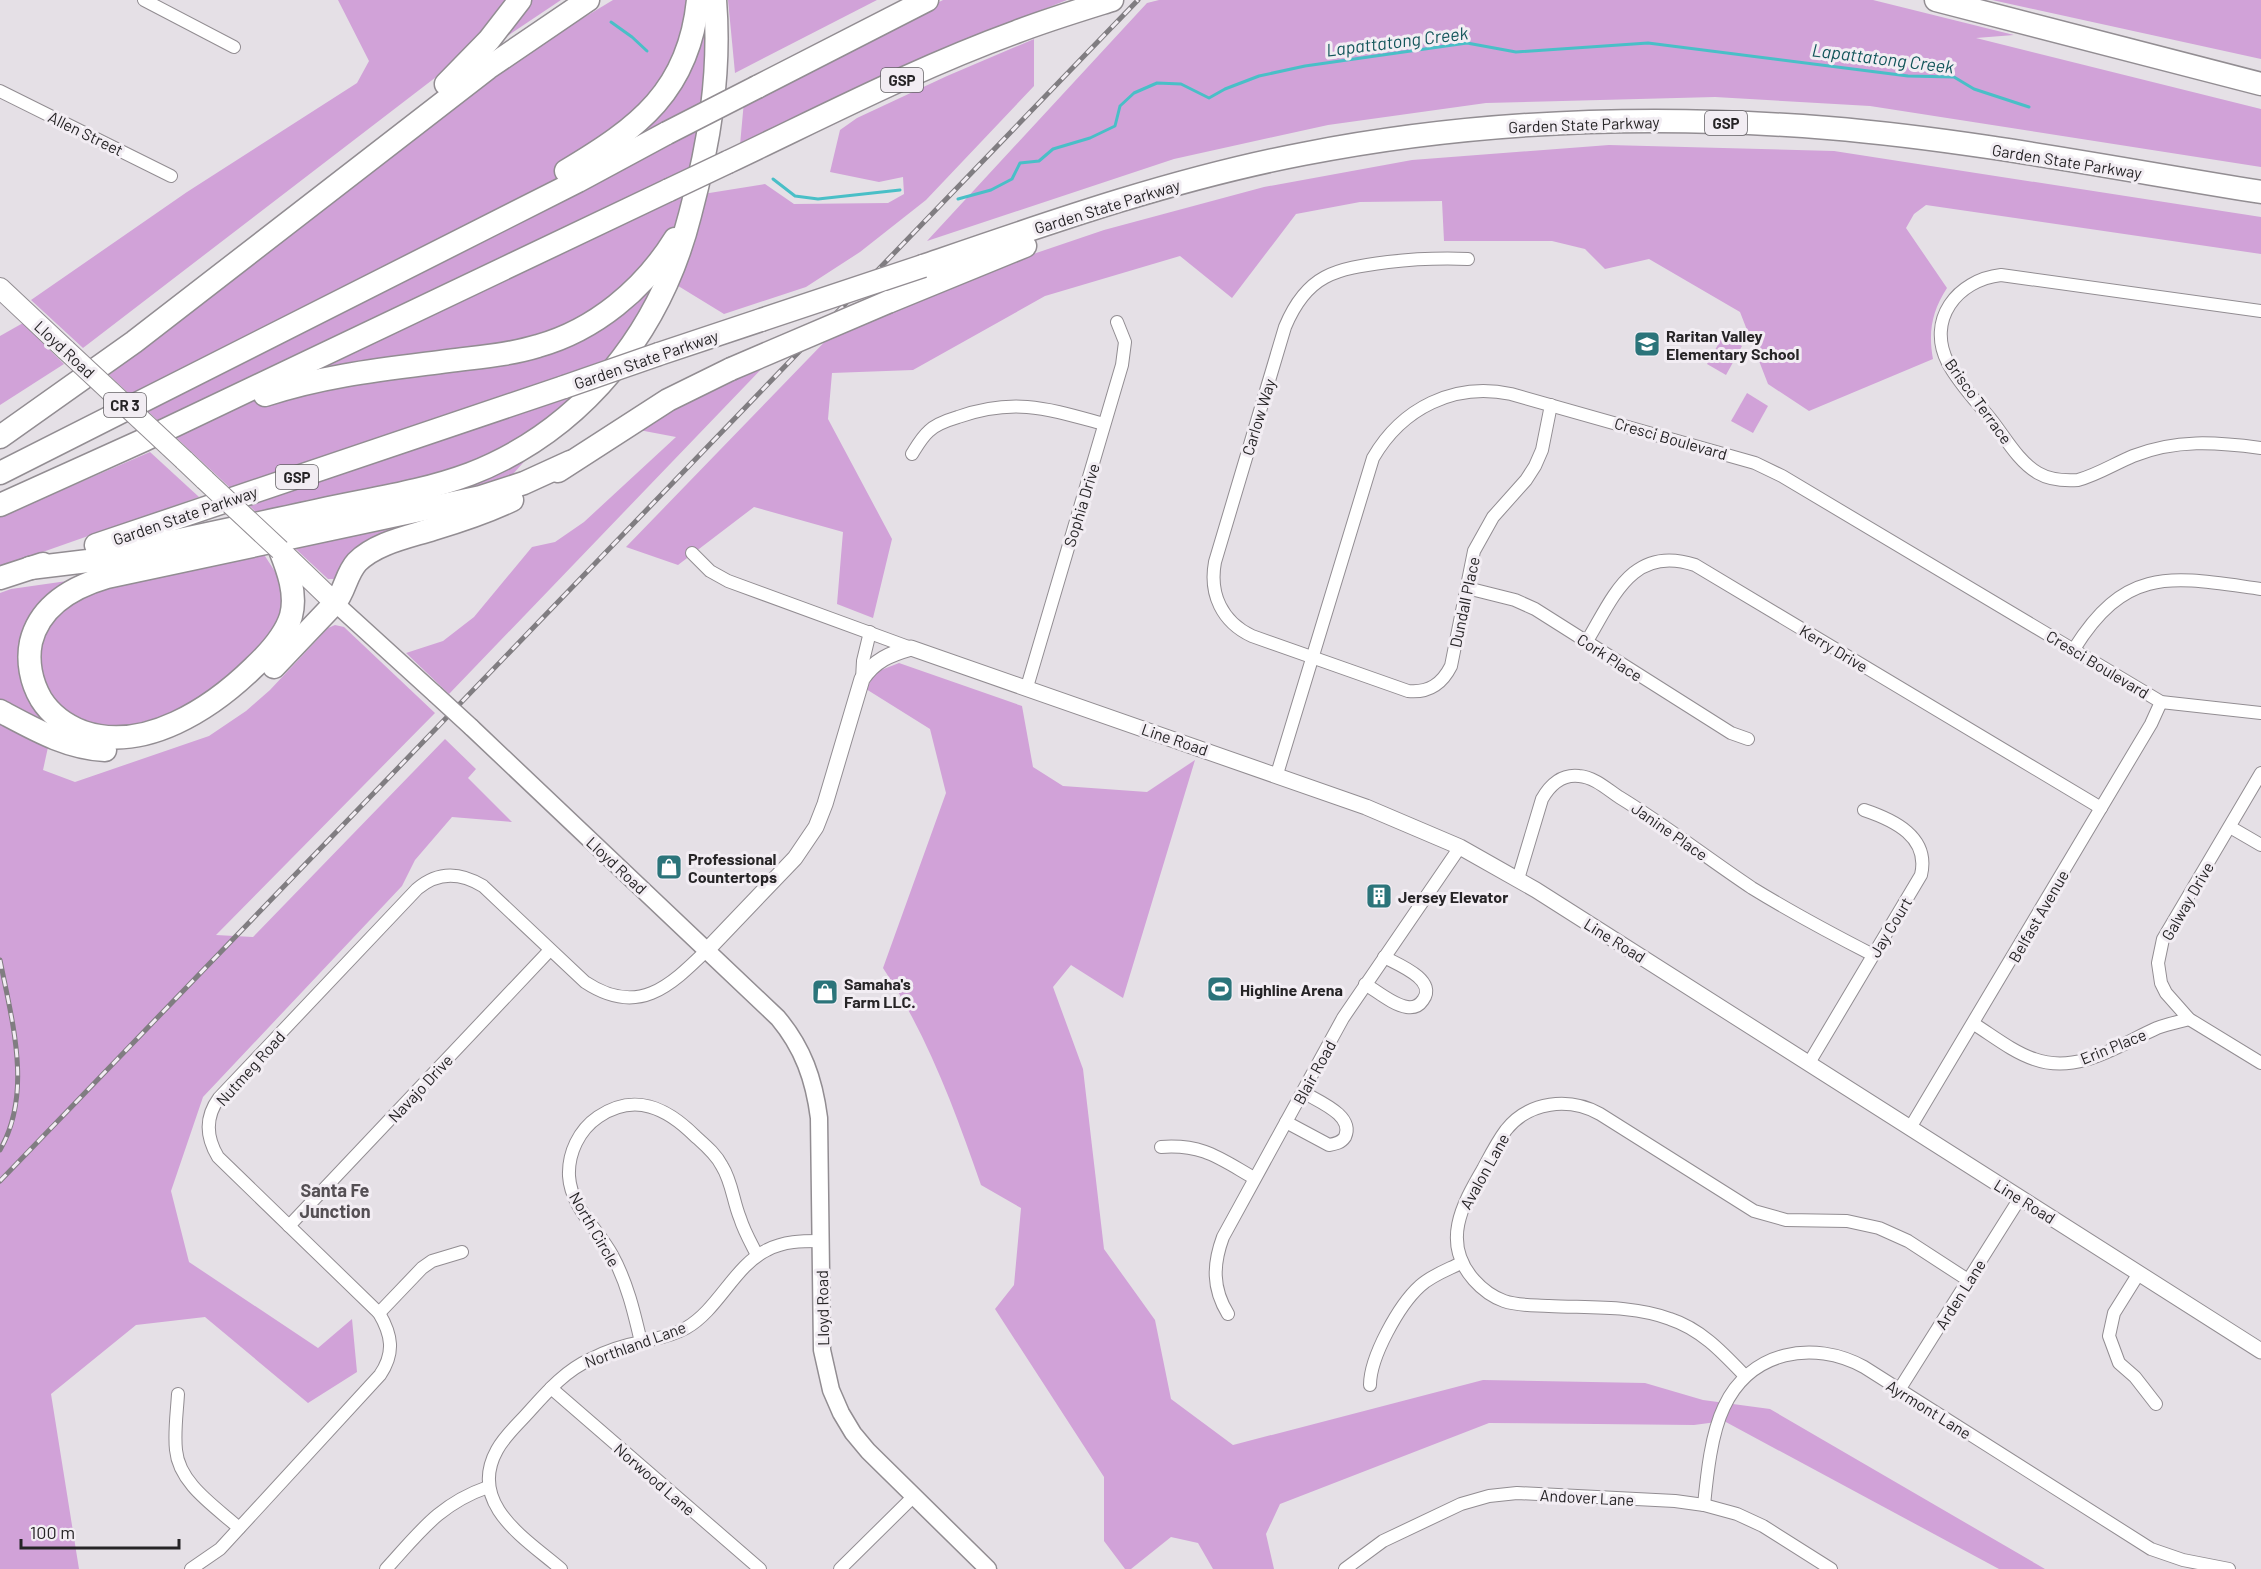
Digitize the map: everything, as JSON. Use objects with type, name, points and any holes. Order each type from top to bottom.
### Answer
[{"type":"highway","points":[[381,150],[477,54],[502,26],[520,0]]},
{"type":"highway","points":[[0,437],[119,353],[488,68],[588,0]]},
{"type":"highway","points":[[398,271],[481,219],[578,164],[632,128],[664,94],[678,71],[692,34],[698,0]]},
{"type":"highway","points":[[30,568],[88,561],[416,490],[471,473],[507,456],[540,437],[576,410],[629,350],[652,312],[684,241],[705,157],[713,108],[717,37],[715,0]]},
{"type":"highway","points":[[0,473],[568,186],[927,0]]},
{"type":"highway","name":"GSP","points":[[0,505],[943,62],[1015,32],[1112,0]]},
{"type":"highway","points":[[1936,0],[2261,84]]},
{"type":"highway","name":"Garden State Parkway","points":[[0,578],[659,354],[1138,195],[1266,162],[1377,141],[1509,127],[1641,121],[1754,123],[1904,136],[2261,192]]},
{"type":"highway","points":[[0,711],[44,735],[80,747],[119,750],[158,744],[194,729],[244,695],[270,672],[335,603],[344,591],[351,571],[370,552],[503,504],[542,482],[668,400],[731,369],[1071,228],[1138,195]]},
{"type":"highway","points":[[205,410],[324,378],[512,352],[538,347],[560,339],[596,320],[636,288],[668,251],[693,207]]},
{"type":"highway","points":[[280,550],[287,566],[292,593],[292,614],[285,632],[249,673],[204,707],[177,722],[149,732],[110,737],[87,733],[68,725],[49,711],[38,692],[30,669],[34,631],[47,609],[70,591],[82,585],[118,574],[473,499],[524,483],[570,462]]},
{"type":"main road","name":"Lloyd Road","points":[[0,288],[335,603],[471,727],[778,1018],[795,1041],[809,1068],[816,1094],[819,1118],[822,1350],[831,1390],[853,1433],[868,1451],[988,1569]]},
{"type":"street","points":[[144,0],[234,47]]},
{"type":"street","name":"Allen Street","points":[[0,91],[171,176]]},
{"type":"street","name":"Carlow Way","points":[[1312,657],[1252,636],[1237,627],[1219,606],[1213,583],[1215,562],[1291,311],[1315,283],[1333,272],[1349,267],[1402,261],[1468,259]]},
{"type":"street","name":"Brisco Terrace","points":[[2261,311],[2001,274],[1975,281],[1957,294],[1948,307],[1943,321],[1941,340],[1949,365],[2024,462],[2044,476],[2055,480],[2078,480],[2152,449],[2175,444],[2212,442],[2261,448]]},
{"type":"street","name":"Sophia Drive","points":[[1027,687],[1125,354],[1125,342],[1117,322]]},
{"type":"street","name":"Cresci Boulevard","points":[[1277,774],[1367,472],[1379,448],[1394,429],[1427,404],[1469,392],[1501,392],[1730,454],[1757,464],[1782,476],[2161,702],[2261,713]]},
{"type":"street","name":"Dundall Place","points":[[1312,657],[1408,691],[1418,692],[1434,687],[1446,676],[1474,551],[1493,517],[1526,480],[1539,458],[1551,405]]},
{"type":"street","points":[[912,454],[928,431],[937,425],[997,406],[1038,407],[1104,424]]},
{"type":"street","name":"Line Road","points":[[692,553],[710,571],[728,581],[911,648],[1277,774],[1366,807],[1460,847],[1518,879],[2261,1351]]},
{"type":"street","name":"Kerry Drive","points":[[1587,641],[1620,585],[1632,573],[1654,561],[1671,559],[1684,561],[1704,570],[2101,808]]},
{"type":"street","points":[[2074,649],[2102,611],[2127,592],[2149,583],[2170,579],[2194,579],[2261,589]]},
{"type":"street","name":"Cork Place","points":[[1467,588],[1515,600],[1535,609],[1731,734],[1748,739]]},
{"type":"street","points":[[707,950],[795,858],[816,826],[825,804],[862,679],[863,661],[870,632]]},
{"type":"street","points":[[862,679],[870,668],[888,654],[911,648]]},
{"type":"street","name":"Belfast Avenue","points":[[1910,1128],[2151,724],[2161,702]]},
{"type":"street","name":"Galway Drive","points":[[2261,773],[2163,939],[2158,963],[2166,993],[2189,1019],[2261,1063]]},
{"type":"street","name":"Janine Place","points":[[1518,879],[1546,791],[1561,779],[1579,776],[1594,780],[1728,872],[1779,904],[1873,955]]},
{"type":"street","name":"Jay Court","points":[[1809,1063],[1921,875],[1923,857],[1916,842],[1895,822],[1864,810]]},
{"type":"street","points":[[2230,827],[2261,845]]},
{"type":"street","name":"Blair Road","points":[[1228,1314],[1216,1288],[1215,1264],[1223,1237],[1343,1018],[1460,847]]},
{"type":"street","name":"Nutmeg Road","points":[[191,1569],[220,1549],[386,1367],[391,1350],[388,1327],[379,1313],[221,1162],[212,1148],[208,1125],[210,1114],[219,1098],[417,889],[434,878],[451,874],[473,879],[585,982],[613,995],[628,997],[649,994],[666,987],[707,950]]},
{"type":"street","name":"Navajo Drive","points":[[289,1226],[550,950]]},
{"type":"street","points":[[1365,984],[1401,1006],[1416,1007],[1422,1002],[1426,990],[1419,977],[1384,957]]},
{"type":"street","name":"Erin Place","points":[[1974,1024],[2029,1057],[2044,1062],[2064,1064],[2094,1057],[2160,1027],[2189,1019]]},
{"type":"street","points":[[1286,1122],[1329,1145],[1342,1140],[1346,1134],[1347,1127],[1341,1116],[1303,1092]]},
{"type":"street","name":"Avalon Lane","points":[[1461,1263],[1457,1232],[1461,1208],[1500,1137],[1515,1120],[1526,1113],[1547,1105],[1569,1103],[1600,1114],[1754,1211],[1786,1220],[1847,1221],[1879,1228],[1908,1241],[1968,1281]]},
{"type":"street","name":"North Circle","points":[[641,1342],[620,1270],[603,1240],[578,1205],[570,1186],[569,1167],[572,1152],[582,1133],[595,1119],[615,1108],[638,1105],[660,1109],[680,1121],[723,1166],[740,1221],[757,1255]]},
{"type":"street","points":[[1161,1147],[1194,1148],[1208,1153],[1254,1179]]},
{"type":"street","name":"Arden Lane","points":[[1899,1390],[2020,1198]]},
{"type":"street","name":"Northland Lane","points":[[488,1487],[496,1451],[551,1388],[570,1371],[590,1359],[673,1334],[697,1320],[757,1255],[786,1243],[820,1241]]},
{"type":"street","points":[[379,1313],[422,1268],[432,1261],[462,1252]]},
{"type":"street","points":[[1370,1385],[1370,1372],[1375,1356],[1408,1299],[1431,1278],[1461,1263],[1482,1288],[1504,1301],[1519,1304],[1638,1311],[1679,1322],[1708,1339],[1745,1376]]},
{"type":"street","points":[[2139,1273],[2114,1313],[2109,1336],[2119,1363],[2140,1383],[2156,1404]]},
{"type":"street","name":"Ayrmont Lane","points":[[1704,1505],[1719,1418],[1730,1395],[1745,1376],[1777,1358],[1797,1352],[1818,1352],[1852,1361],[2144,1545],[2182,1560],[2229,1569]]},
{"type":"street","name":"Norwood Lane","points":[[551,1388],[760,1569]]},
{"type":"street","points":[[178,1394],[176,1450],[180,1466],[193,1486],[239,1528]]},
{"type":"street","points":[[386,1569],[443,1509],[488,1487],[497,1508],[505,1519],[561,1569]]},
{"type":"street","name":"Andover Lane","points":[[1345,1569],[1383,1541],[1461,1504],[1488,1496],[1517,1493],[1675,1501],[1704,1505],[1737,1514],[1763,1526],[1831,1569]]},
{"type":"street","points":[[840,1569],[913,1497]]},
{"type":"shaded area","points":[[338,0],[513,0],[440,74],[83,348],[31,300],[187,192],[357,83],[369,61]]},
{"type":"shaded area","points":[[526,0],[561,0],[494,45]]},
{"type":"shaded area","points":[[613,0],[707,0],[705,96],[698,155],[653,296],[573,407],[513,474],[469,511],[335,579],[328,579],[109,375],[510,62]]},
{"type":"shaded area","points":[[728,0],[877,0],[735,73]]},
{"type":"shaded area","points":[[943,0],[1067,0],[956,44],[740,145],[744,101]]},
{"type":"shaded area","points":[[1159,0],[1873,0],[2014,35],[1976,38],[2261,109],[2261,167],[1870,106],[1715,97],[1486,103],[1328,125],[1174,159],[927,241],[1147,3]]},
{"type":"shaded area","points":[[1992,0],[2261,0],[2261,59]]},
{"type":"shaded area","points":[[1034,39],[1034,86],[926,200],[860,252],[806,287],[724,314],[675,284],[703,194],[765,184],[794,204],[888,203],[904,194],[903,177],[879,182],[830,172],[840,130],[857,118]]},
{"type":"shaded area","points":[[1609,145],[1834,151],[2261,217],[2261,254],[1926,205],[1914,214],[1906,228],[1947,288],[1932,322],[1933,359],[1809,411],[1768,384],[1740,312],[1649,259],[1605,269],[1585,249],[1552,241],[1444,241],[1442,201],[1360,202],[1296,214],[1232,298],[1180,256],[1045,296],[913,370],[832,373],[828,419],[892,539],[873,618],[837,604],[843,532],[754,507],[678,565],[626,547],[838,328],[883,305],[1104,230],[1264,187],[1412,160]]},
{"type":"shaded area","points":[[23,323],[64,364],[0,405],[0,336]]},
{"type":"shaded area","points":[[1723,336],[1742,346],[1726,375],[1707,364]]},
{"type":"shaded area","points":[[772,358],[449,694],[406,653],[443,641],[474,617],[532,547],[555,542],[584,522],[676,437],[639,430],[710,387]]},
{"type":"shaded area","points":[[1747,393],[1768,406],[1753,433],[1731,421]]},
{"type":"shaded area","points":[[150,452],[199,497],[0,567],[0,517]]},
{"type":"shaded area","points":[[263,553],[285,587],[286,616],[261,655],[192,707],[116,730],[69,720],[26,718],[0,705],[0,593],[11,589]]},
{"type":"shaded area","points":[[335,625],[344,627],[435,713],[216,935],[253,937],[445,739],[476,769],[468,778],[512,822],[452,817],[415,860],[402,886],[203,1097],[171,1191],[189,1262],[318,1348],[352,1319],[357,1372],[308,1403],[205,1317],[136,1325],[51,1394],[79,1569],[0,1569],[0,714],[50,738],[43,770],[75,782],[209,736],[246,711],[270,690],[328,628]]},
{"type":"shaded area","points":[[899,663],[1022,706],[1033,767],[1063,786],[1147,792],[1195,760],[1123,998],[1071,965],[1053,987],[1083,1069],[1104,1249],[1155,1320],[1171,1399],[1233,1445],[1483,1380],[1645,1383],[1703,1400],[1770,1409],[2045,1569],[1999,1569],[1724,1421],[1694,1425],[1489,1423],[1280,1504],[1266,1534],[1274,1569],[1213,1569],[1198,1543],[1171,1537],[1131,1569],[1125,1569],[1104,1541],[1104,1477],[995,1309],[1014,1285],[1021,1208],[981,1185],[939,1073],[913,1019],[883,968],[946,793],[930,729],[866,689],[876,672]]},
{"type":"waterway","name":"Lapattatong Creek","points":[[611,22],[647,51]]},
{"type":"waterway","name":"Lapattatong Creek","points":[[958,199],[991,190],[1012,179],[1020,163],[1039,161],[1053,149],[1090,138],[1115,126],[1120,106],[1134,93],[1157,83],[1181,84],[1209,98],[1259,76],[1305,66],[1467,43],[1516,52],[1648,43],[1908,76],[1954,77],[1974,89],[2029,107]]},
{"type":"waterway","name":"Lapattatong Creek","points":[[773,179],[795,196],[818,199],[900,190]]},
{"type":"railway","points":[[0,1181],[1138,0]]},
{"type":"railway","points":[[0,960],[14,1032],[18,1081],[16,1105],[10,1128],[0,1150]]},
{"type":"place","name":"Raritan Valley Elementary School","points":[[1647,344]]},
{"type":"place","name":"Professional Countertops","points":[[669,867]]},
{"type":"place","name":"Jersey Elevator","points":[[1379,896]]},
{"type":"place","name":"Highline Arena","points":[[1220,989]]},
{"type":"place","name":"Samaha's Farm LLC.","points":[[825,992]]},
{"type":"district","name":"Santa Fe Junction","points":[[335,1200]]}]
